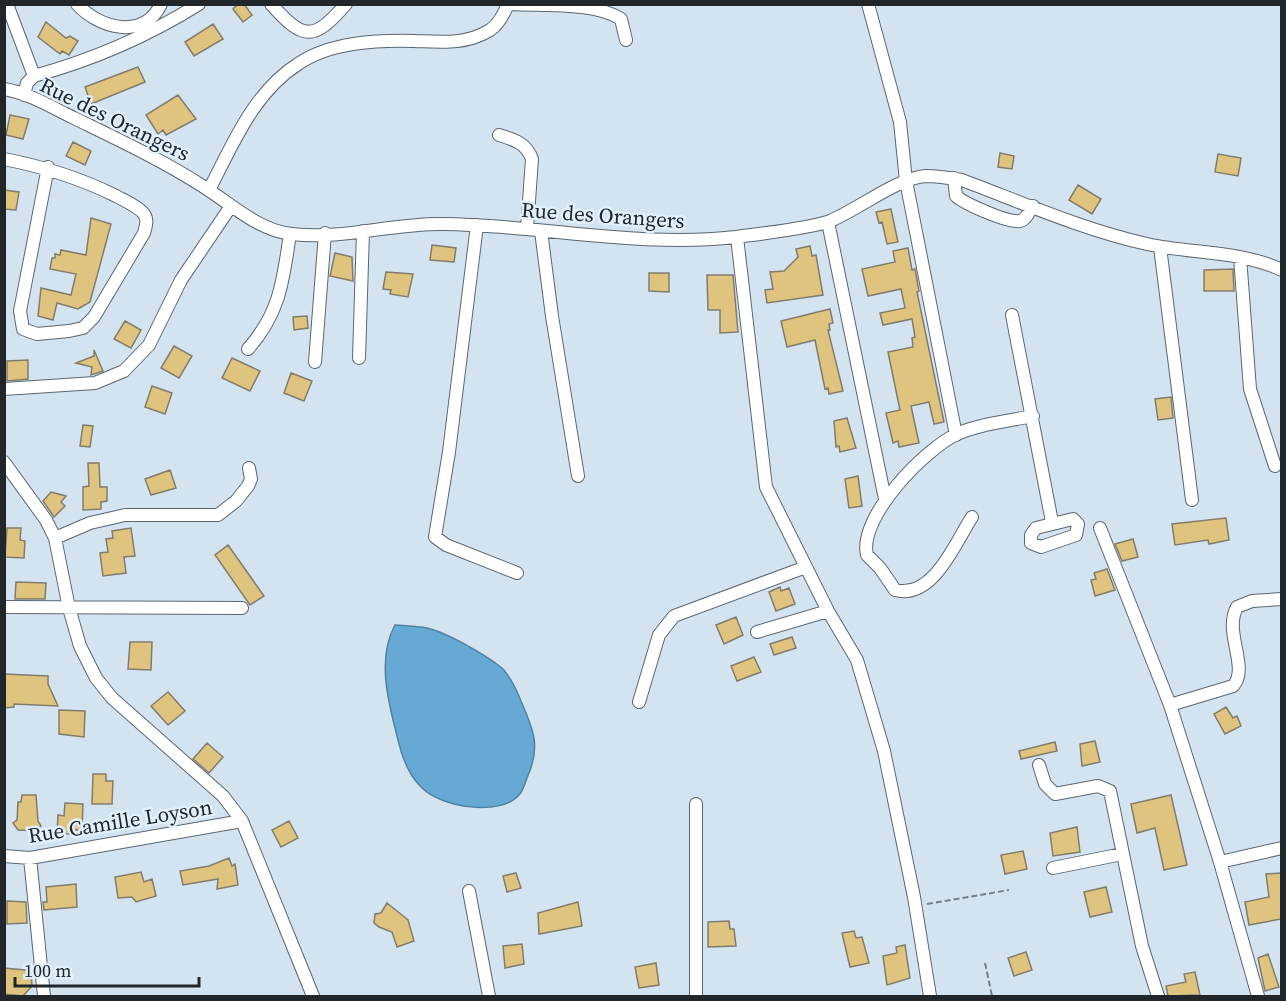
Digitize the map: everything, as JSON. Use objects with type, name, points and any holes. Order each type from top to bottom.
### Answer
[{"type":"street","points":[[7,4],[34,76]]},
{"type":"street","points":[[77,4],[85,13],[104,24],[123,29],[146,21],[161,4]]},
{"type":"street","points":[[24,95],[27,82],[34,76],[112,50],[158,29],[199,4]]},
{"type":"street","points":[[271,4],[291,27],[304,32],[320,29],[346,4]]},
{"type":"street","points":[[209,190],[252,109],[282,75],[300,62],[325,52],[365,42],[458,43],[490,30],[499,23],[510,4],[597,9],[613,13],[621,19],[626,40]]},
{"type":"street","points":[[868,4],[900,122],[906,182],[956,435]]},
{"type":"street","name":"Rue des Orangers","points":[[4,89],[24,95],[135,146],[266,226],[290,234],[363,231],[408,225],[477,225],[614,239],[691,241],[737,237],[828,222],[906,182],[924,176],[954,178],[1104,233],[1160,247],[1240,257],[1281,270]]},
{"type":"street","points":[[499,135],[520,142],[528,148],[532,159],[527,229]]},
{"type":"street","points":[[4,159],[48,167],[85,180],[134,206],[144,214],[147,222],[144,232],[94,317],[83,328],[37,334],[23,329],[20,311],[48,167]]},
{"type":"street","points":[[954,178],[956,196],[982,210],[1019,221],[1025,219],[1033,206]]},
{"type":"street","points":[[4,389],[95,383],[124,371],[149,345],[181,280],[231,206]]},
{"type":"street","points":[[828,222],[885,499]]},
{"type":"street","points":[[477,225],[449,452],[435,537],[446,545],[517,573]]},
{"type":"street","points":[[359,358],[363,231]]},
{"type":"street","points":[[541,231],[553,326],[578,476]]},
{"type":"street","points":[[315,362],[325,233]]},
{"type":"street","points":[[248,350],[273,313],[280,297],[290,234]]},
{"type":"street","points":[[737,237],[766,487],[828,611],[857,660],[884,751],[915,906],[930,996]]},
{"type":"street","points":[[1160,247],[1192,500]]},
{"type":"street","points":[[1240,257],[1250,389],[1275,466]]},
{"type":"street","points":[[1011,315],[1033,416],[1052,522]]},
{"type":"street","points":[[972,517],[930,582],[920,589],[901,592],[891,587],[880,568],[867,555],[865,548],[872,522],[885,499],[945,441],[956,435],[1033,416]]},
{"type":"street","points":[[4,462],[46,520],[56,538],[69,608],[80,646],[96,678],[106,691],[223,796],[242,821],[254,845],[313,996]]},
{"type":"street","points":[[56,538],[90,523],[125,515],[206,517],[218,515],[236,501],[248,486],[251,479],[249,468]]},
{"type":"street","points":[[1100,528],[1170,705],[1220,862],[1258,996]]},
{"type":"street","points":[[639,702],[658,634],[674,616],[806,567]]},
{"type":"street","points":[[1170,705],[1233,686],[1239,679],[1231,628],[1237,607],[1252,601],[1281,599]]},
{"type":"street","points":[[4,607],[242,608]]},
{"type":"street","points":[[758,632],[828,611]]},
{"type":"street","points":[[1039,765],[1045,784],[1055,794],[1098,786],[1107,787],[1142,946],[1158,996]]},
{"type":"street","points":[[696,804],[696,996]]},
{"type":"street","name":"Rue Camille Loyson","points":[[4,856],[30,858],[242,821]]},
{"type":"street","points":[[1220,862],[1281,848]]},
{"type":"street","points":[[1053,868],[1122,854]]},
{"type":"street","points":[[30,858],[44,996]]},
{"type":"street","points":[[469,891],[489,996]]},
{"type":"path","points":[[915,906],[1009,890]]},
{"type":"path","points":[[985,963],[992,996]]},
{"type":"water","points":[[395,625],[427,628],[445,634],[487,658],[503,669],[508,676],[529,721],[535,748],[523,789],[510,802],[485,807],[456,804],[431,795],[413,778],[400,746],[386,682],[386,652]]},
{"type":"building","points":[[238,4],[244,4],[252,15],[243,22],[233,9]]},
{"type":"building","points":[[46,22],[66,38],[70,36],[78,41],[69,55],[62,51],[60,54],[38,37]]},
{"type":"building","points":[[213,24],[223,39],[194,56],[185,42]]},
{"type":"building","points":[[138,67],[145,82],[91,104],[85,87]]},
{"type":"building","points":[[178,95],[196,119],[166,135],[163,130],[158,134],[146,115]]},
{"type":"building","points":[[10,115],[29,119],[23,139],[6,135]]},
{"type":"building","points":[[73,142],[91,151],[85,165],[66,156]]},
{"type":"building","points":[[1000,153],[1014,156],[1012,169],[998,167]]},
{"type":"building","points":[[1218,154],[1241,158],[1238,176],[1215,172]]},
{"type":"building","points":[[1078,185],[1101,199],[1092,214],[1069,200]]},
{"type":"building","points":[[4,190],[19,192],[16,210],[4,209]]},
{"type":"building","points":[[891,209],[898,242],[887,244],[882,222],[879,223],[876,212]]},
{"type":"building","points":[[91,218],[111,224],[90,302],[78,309],[57,303],[53,320],[38,316],[41,288],[71,295],[76,274],[50,269],[52,258],[55,258],[55,254],[60,255],[61,250],[86,255]]},
{"type":"building","points":[[432,245],[456,248],[454,262],[430,260]]},
{"type":"building","points":[[810,246],[812,256],[816,255],[823,295],[767,303],[765,290],[773,289],[770,272],[784,271],[798,257],[796,249]]},
{"type":"building","points":[[908,248],[912,270],[915,269],[919,291],[917,292],[944,422],[934,424],[929,402],[911,406],[919,443],[899,447],[898,441],[893,443],[886,413],[900,410],[888,352],[913,347],[912,338],[915,337],[912,319],[883,325],[880,313],[905,308],[901,289],[868,296],[862,269],[895,262],[893,251]]},
{"type":"building","points":[[335,253],[352,257],[353,281],[330,276]]},
{"type":"building","points":[[1233,269],[1234,291],[1204,291],[1204,270]]},
{"type":"building","points":[[386,272],[413,274],[408,297],[390,294],[391,290],[383,289]]},
{"type":"building","points":[[649,273],[669,273],[669,292],[649,291]]},
{"type":"building","points":[[707,275],[733,275],[738,332],[720,333],[720,310],[708,310]]},
{"type":"building","points":[[830,309],[833,323],[829,324],[830,330],[828,330],[843,391],[829,394],[828,388],[825,389],[815,340],[787,347],[781,321]]},
{"type":"building","points":[[307,316],[308,328],[294,330],[293,317]]},
{"type":"building","points":[[125,321],[141,330],[131,348],[114,339]]},
{"type":"building","points":[[174,346],[192,356],[179,378],[161,368]]},
{"type":"building","points":[[94,350],[103,371],[91,375],[92,367],[76,363],[94,356]]},
{"type":"building","points":[[232,358],[260,371],[250,391],[222,378]]},
{"type":"building","points":[[28,360],[28,379],[7,381],[7,361]]},
{"type":"building","points":[[291,373],[312,381],[304,401],[284,393]]},
{"type":"building","points":[[152,386],[172,393],[165,414],[145,407]]},
{"type":"building","points":[[1171,397],[1173,418],[1158,420],[1155,399]]},
{"type":"building","points":[[847,418],[856,448],[840,452],[839,446],[836,447],[834,421]]},
{"type":"building","points":[[83,425],[93,426],[90,447],[80,446]]},
{"type":"building","points":[[88,463],[99,463],[100,487],[107,487],[107,501],[101,502],[101,509],[83,510],[83,487],[89,486]]},
{"type":"building","points":[[170,470],[176,488],[151,495],[145,479]]},
{"type":"building","points":[[858,476],[862,506],[849,508],[845,479]]},
{"type":"building","points":[[51,492],[66,496],[61,502],[65,506],[54,517],[43,501]]},
{"type":"building","points":[[1226,518],[1229,540],[1209,544],[1208,540],[1175,545],[1172,524]]},
{"type":"building","points":[[7,528],[21,528],[20,540],[25,541],[24,558],[5,557]]},
{"type":"building","points":[[131,528],[135,556],[124,557],[126,573],[103,576],[100,553],[108,552],[106,539],[113,538],[112,531]]},
{"type":"building","points":[[1133,539],[1138,557],[1122,561],[1115,544]]},
{"type":"building","points":[[228,545],[264,596],[250,605],[215,555]]},
{"type":"building","points":[[1107,569],[1115,590],[1095,596],[1091,580],[1096,579],[1094,573]]},
{"type":"building","points":[[16,582],[46,583],[45,599],[15,599]]},
{"type":"building","points":[[780,587],[781,591],[789,588],[795,604],[776,611],[769,592]]},
{"type":"building","points":[[736,617],[743,635],[724,644],[716,625]]},
{"type":"building","points":[[792,637],[796,648],[774,655],[770,644]]},
{"type":"building","points":[[130,642],[152,642],[151,670],[128,669]]},
{"type":"building","points":[[754,657],[761,672],[737,681],[731,666]]},
{"type":"building","points":[[4,674],[48,676],[48,684],[58,706],[14,704],[14,707],[4,708]]},
{"type":"building","points":[[168,692],[185,711],[168,725],[151,706]]},
{"type":"building","points":[[1226,707],[1233,718],[1237,716],[1241,726],[1225,734],[1214,714]]},
{"type":"building","points":[[59,710],[85,711],[84,737],[59,734]]},
{"type":"building","points":[[1095,741],[1100,762],[1082,766],[1080,744]]},
{"type":"building","points":[[1055,742],[1057,751],[1021,759],[1019,751]]},
{"type":"building","points":[[207,743],[223,757],[209,773],[193,759]]},
{"type":"building","points":[[93,774],[106,774],[106,781],[113,781],[112,804],[92,804]]},
{"type":"building","points":[[22,795],[36,795],[38,821],[41,826],[35,831],[18,830],[13,823],[17,820],[18,802],[21,802]]},
{"type":"building","points":[[1171,795],[1187,865],[1164,870],[1155,828],[1137,833],[1131,804]]},
{"type":"building","points":[[65,803],[83,804],[82,830],[71,830],[71,834],[57,834],[58,815],[64,816]]},
{"type":"building","points":[[289,821],[298,838],[281,847],[272,830]]},
{"type":"building","points":[[1077,827],[1080,852],[1053,856],[1050,833]]},
{"type":"building","points":[[1023,851],[1027,869],[1005,874],[1001,855]]},
{"type":"building","points":[[229,858],[232,866],[235,864],[238,885],[217,889],[218,879],[183,885],[180,871],[209,866]]},
{"type":"building","points":[[141,872],[144,882],[152,879],[156,896],[136,902],[132,897],[118,898],[115,877]]},
{"type":"building","points":[[516,873],[521,888],[507,892],[503,876]]},
{"type":"building","points":[[1281,873],[1281,919],[1249,925],[1245,902],[1269,897],[1266,874]]},
{"type":"building","points":[[76,884],[77,907],[44,910],[43,902],[47,902],[46,887]]},
{"type":"building","points":[[1106,887],[1112,912],[1090,917],[1084,892]]},
{"type":"building","points":[[7,901],[26,902],[27,923],[7,924]]},
{"type":"building","points":[[578,902],[582,926],[539,934],[538,913]]},
{"type":"building","points":[[387,903],[408,920],[414,941],[397,947],[392,932],[374,923],[375,914],[381,913]]},
{"type":"building","points":[[729,921],[730,929],[734,929],[736,946],[708,947],[708,922]]},
{"type":"building","points":[[854,931],[856,938],[862,937],[869,963],[850,967],[842,933]]},
{"type":"building","points":[[522,944],[524,964],[505,968],[503,946]]},
{"type":"building","points":[[905,945],[910,978],[887,985],[883,956],[897,953],[896,947]]},
{"type":"building","points":[[1026,952],[1032,970],[1014,976],[1008,958]]},
{"type":"building","points":[[1268,954],[1279,987],[1265,991],[1258,958]]},
{"type":"building","points":[[656,963],[659,985],[639,988],[635,967]]},
{"type":"building","points":[[4,968],[25,970],[31,974],[32,986],[23,996],[4,994]]},
{"type":"building","points":[[1195,972],[1200,995],[1168,996],[1166,986],[1186,982],[1184,974]]}]
